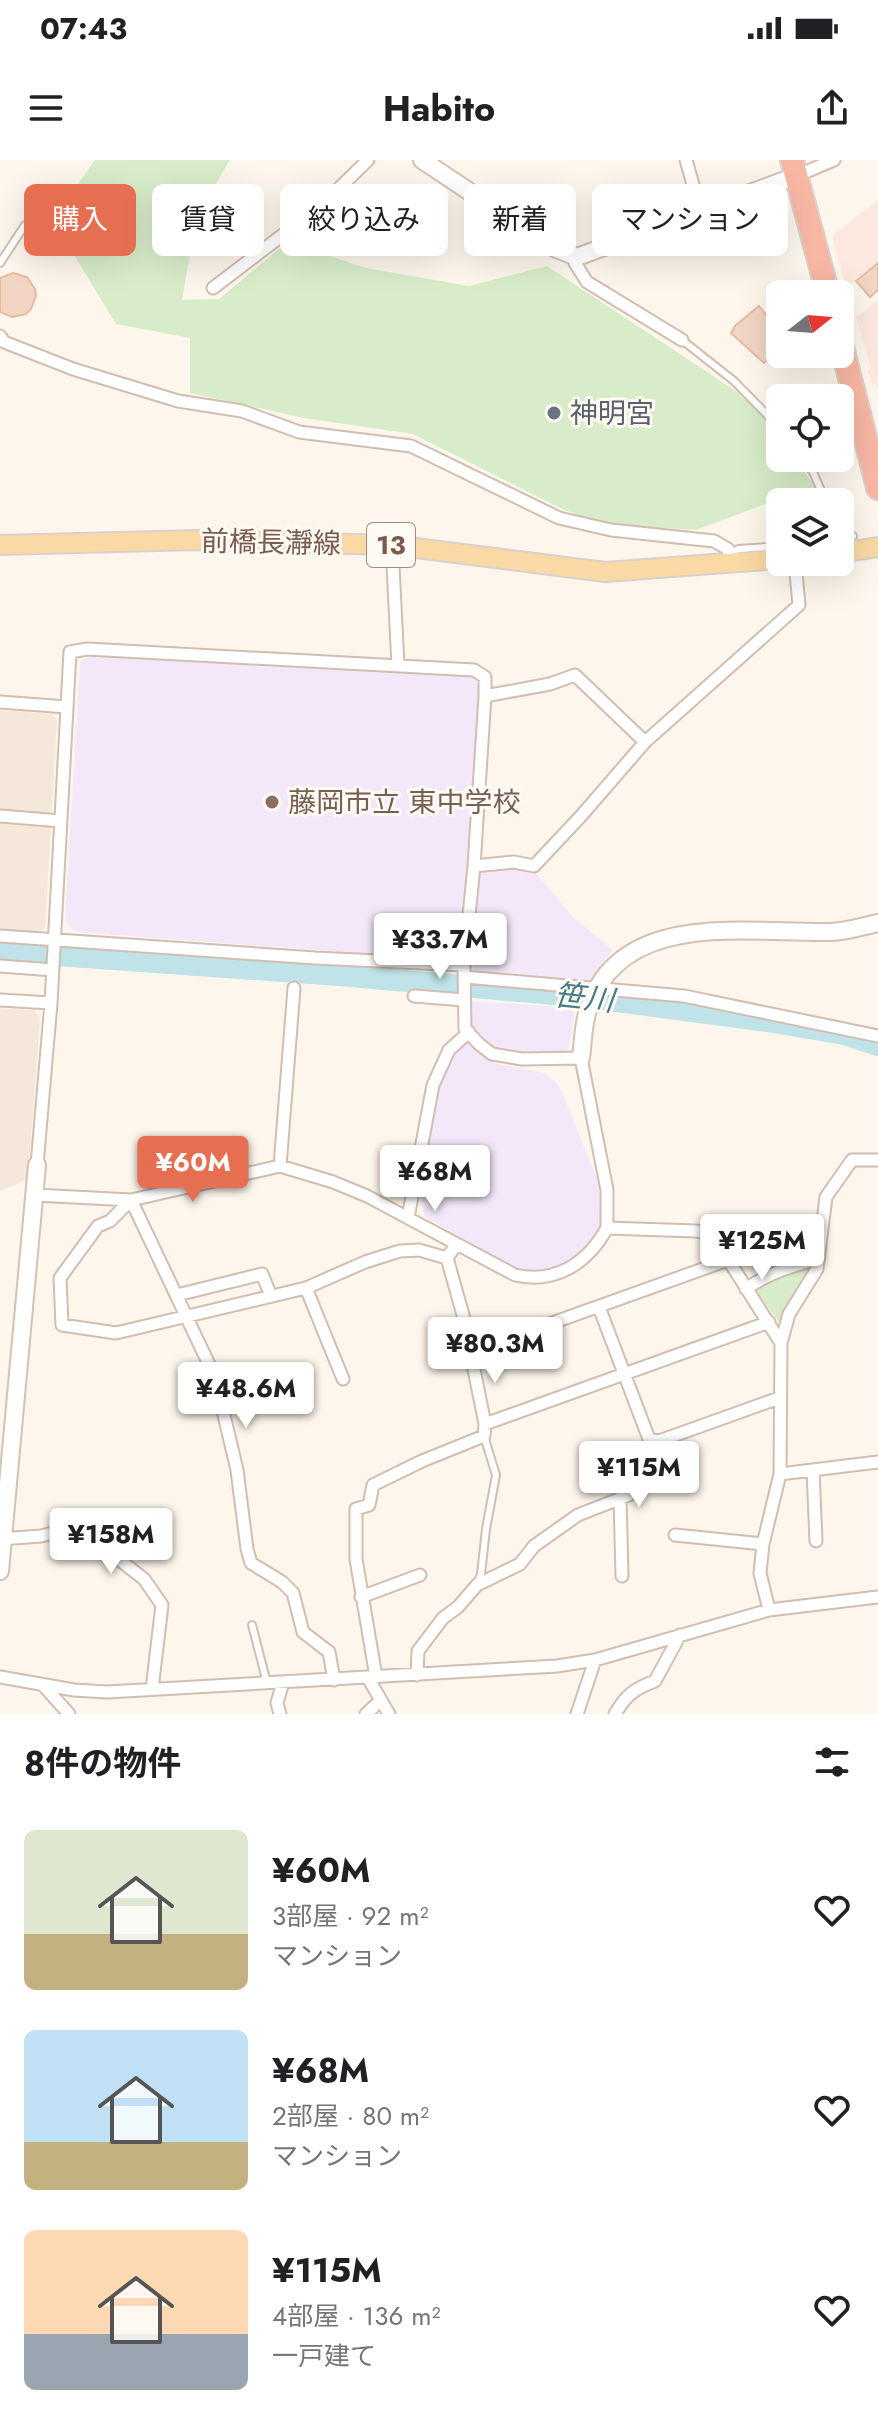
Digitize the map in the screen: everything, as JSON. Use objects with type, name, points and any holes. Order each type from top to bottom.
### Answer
[{"type":"highway","points":[[794,168],[824,280]]},
{"type":"highway","points":[[847,368],[878,488]]},
{"type":"main road","name":"前橋長瀞線","points":[[0,545],[197,540],[392,545],[605,572],[731,558],[766,559]]},
{"type":"main road","points":[[854,551],[878,547]]},
{"type":"street","points":[[213,288],[322,205],[368,160]]},
{"type":"street","points":[[422,160],[538,238],[577,257],[592,252]]},
{"type":"street","points":[[686,160],[693,184]]},
{"type":"street","points":[[761,184],[794,168],[834,160]]},
{"type":"street","points":[[577,257],[575,263],[587,282],[682,340]]},
{"type":"street","points":[[0,336],[4,342],[73,369],[178,401],[242,411],[299,432],[411,446],[559,518],[611,530],[714,541],[728,549],[731,558]]},
{"type":"street","points":[[392,545],[398,666]]},
{"type":"street","points":[[474,866],[514,862],[534,866],[645,742],[799,605],[796,576]]},
{"type":"street","points":[[0,1571],[51,1003],[70,652],[87,649],[474,670],[485,677],[474,866],[464,971],[465,1029],[492,1054],[507,1058],[581,1058]]},
{"type":"street","points":[[485,696],[550,684],[575,675],[645,742]]},
{"type":"street","points":[[0,702],[67,707]]},
{"type":"street","points":[[0,816],[61,821]]},
{"type":"street","points":[[35,1195],[131,1200],[280,1166],[367,1196],[515,1275],[533,1279],[559,1275],[601,1239],[607,1228],[607,1190],[581,1058],[587,1010],[610,971],[632,952],[664,938],[703,931],[834,932],[878,923]]},
{"type":"street","points":[[0,936],[54,944],[315,958],[464,971],[596,992],[684,996],[878,1036]]},
{"type":"street","points":[[0,966],[53,967]]},
{"type":"street","points":[[280,1166],[294,988]]},
{"type":"street","points":[[414,996],[464,1000]]},
{"type":"street","points":[[0,1000],[51,1003]]},
{"type":"street","points":[[408,1218],[433,1085],[449,1050],[469,1032]]},
{"type":"street","points":[[769,1610],[760,1573],[763,1544],[780,1474],[781,1343],[789,1314],[817,1269],[826,1197],[852,1160],[878,1160]]},
{"type":"street","points":[[131,1200],[215,1377],[237,1470],[251,1563],[282,1582],[293,1593],[303,1632],[329,1652],[334,1680]]},
{"type":"street","points":[[131,1200],[110,1221],[98,1226],[60,1278],[62,1325],[116,1333],[306,1288],[365,1262],[400,1251],[419,1250],[447,1258]]},
{"type":"street","points":[[607,1228],[712,1234],[781,1343]]},
{"type":"street","points":[[456,1245],[447,1258],[471,1352],[485,1430]]},
{"type":"street","points":[[746,1289],[762,1277],[818,1259]]},
{"type":"street","points":[[471,1352],[728,1260]]},
{"type":"street","points":[[177,1295],[262,1274],[271,1296]]},
{"type":"street","points":[[306,1288],[343,1379]]},
{"type":"street","points":[[599,1307],[649,1439],[659,1441],[779,1398]]},
{"type":"street","points":[[389,1714],[372,1678],[356,1559],[356,1509],[369,1505],[373,1485],[485,1430],[624,1373],[769,1322]]},
{"type":"street","points":[[417,1675],[418,1651],[443,1618],[458,1607],[477,1585],[520,1564],[534,1546],[578,1515],[629,1495],[659,1455],[659,1441]]},
{"type":"street","points":[[780,1474],[878,1462]]},
{"type":"street","points":[[813,1470],[816,1541]]},
{"type":"street","points":[[620,1498],[622,1576]]},
{"type":"street","points":[[2,1539],[41,1536],[77,1527],[144,1579],[162,1605],[152,1689]]},
{"type":"street","points":[[675,1535],[763,1544]]},
{"type":"street","points":[[361,1597],[420,1575]]},
{"type":"street","points":[[0,1677],[107,1692],[557,1666],[595,1660],[769,1610],[878,1597]]},
{"type":"street","points":[[615,1714],[634,1689],[655,1681],[680,1635]]},
{"type":"street","points":[[577,1714],[595,1660]]},
{"type":"street","points":[[280,1714],[277,1703],[283,1682]]},
{"type":"street","points":[[42,1685],[69,1714]]},
{"type":"street","points":[[366,1714],[381,1700]]},
{"type":"lane","points":[[0,263],[24,227]]},
{"type":"lane","points":[[682,340],[734,381],[766,414]]},
{"type":"lane","points":[[731,558],[739,549],[766,547]]},
{"type":"lane","points":[[477,1585],[496,1475],[485,1430]]},
{"type":"lane","points":[[252,1625],[267,1683]]},
{"type":"shaded area","points":[[878,200],[878,262],[854,282],[844,280],[832,236]]},
{"type":"shaded area","points":[[878,300],[878,392],[876,384],[872,385],[868,370],[871,368],[856,317]]},
{"type":"shaded area","name":"藤岡市立 東中学校","points":[[94,654],[473,677],[480,683],[461,954],[452,960],[76,932],[65,921],[80,662]]},
{"type":"shaded area","points":[[0,710],[52,714],[57,720],[45,928],[38,934],[0,931]]},
{"type":"shaded area","points":[[515,868],[534,871],[573,917],[613,950],[588,982],[473,973],[479,872]]},
{"type":"shaded area","points":[[468,1001],[575,1008],[569,1048],[565,1052],[520,1055],[503,1051],[484,1041],[470,1022]]},
{"type":"shaded area","points":[[0,1008],[34,1010],[40,1019],[28,1179],[0,1191]]},
{"type":"shaded area","points":[[470,1043],[497,1064],[544,1073],[555,1081],[562,1092],[599,1184],[600,1234],[564,1268],[540,1273],[520,1271],[425,1217],[419,1196],[437,1088],[452,1058],[463,1044]]},
{"type":"green space","points":[[95,160],[230,160],[215,184],[152,184],[152,256],[190,256],[182,300],[219,299],[280,248],[280,256],[330,256],[366,268],[469,286],[547,266],[736,391],[766,420],[766,472],[805,472],[815,488],[766,488],[766,504],[696,530],[610,525],[564,510],[413,434],[304,418],[190,393],[190,338],[116,324],[75,256],[136,256],[136,184],[78,184]]},
{"type":"green space","points":[[813,1266],[782,1326],[755,1290],[781,1275]]},
{"type":"building","points":[[878,263],[878,290],[870,297],[856,281]]},
{"type":"building","points":[[13,273],[27,277],[36,296],[26,314],[12,317],[0,312],[0,278]]},
{"type":"building","points":[[759,306],[766,315],[764,363],[731,333]]},
{"type":"waterway","name":"笹川","points":[[0,951],[339,975],[586,997],[767,1021],[844,1034],[878,1045]]},
{"type":"place","name":"神明宮","points":[[554,413]]},
{"type":"place","name":"藤岡市立 東中学校","points":[[272,802]]}]
